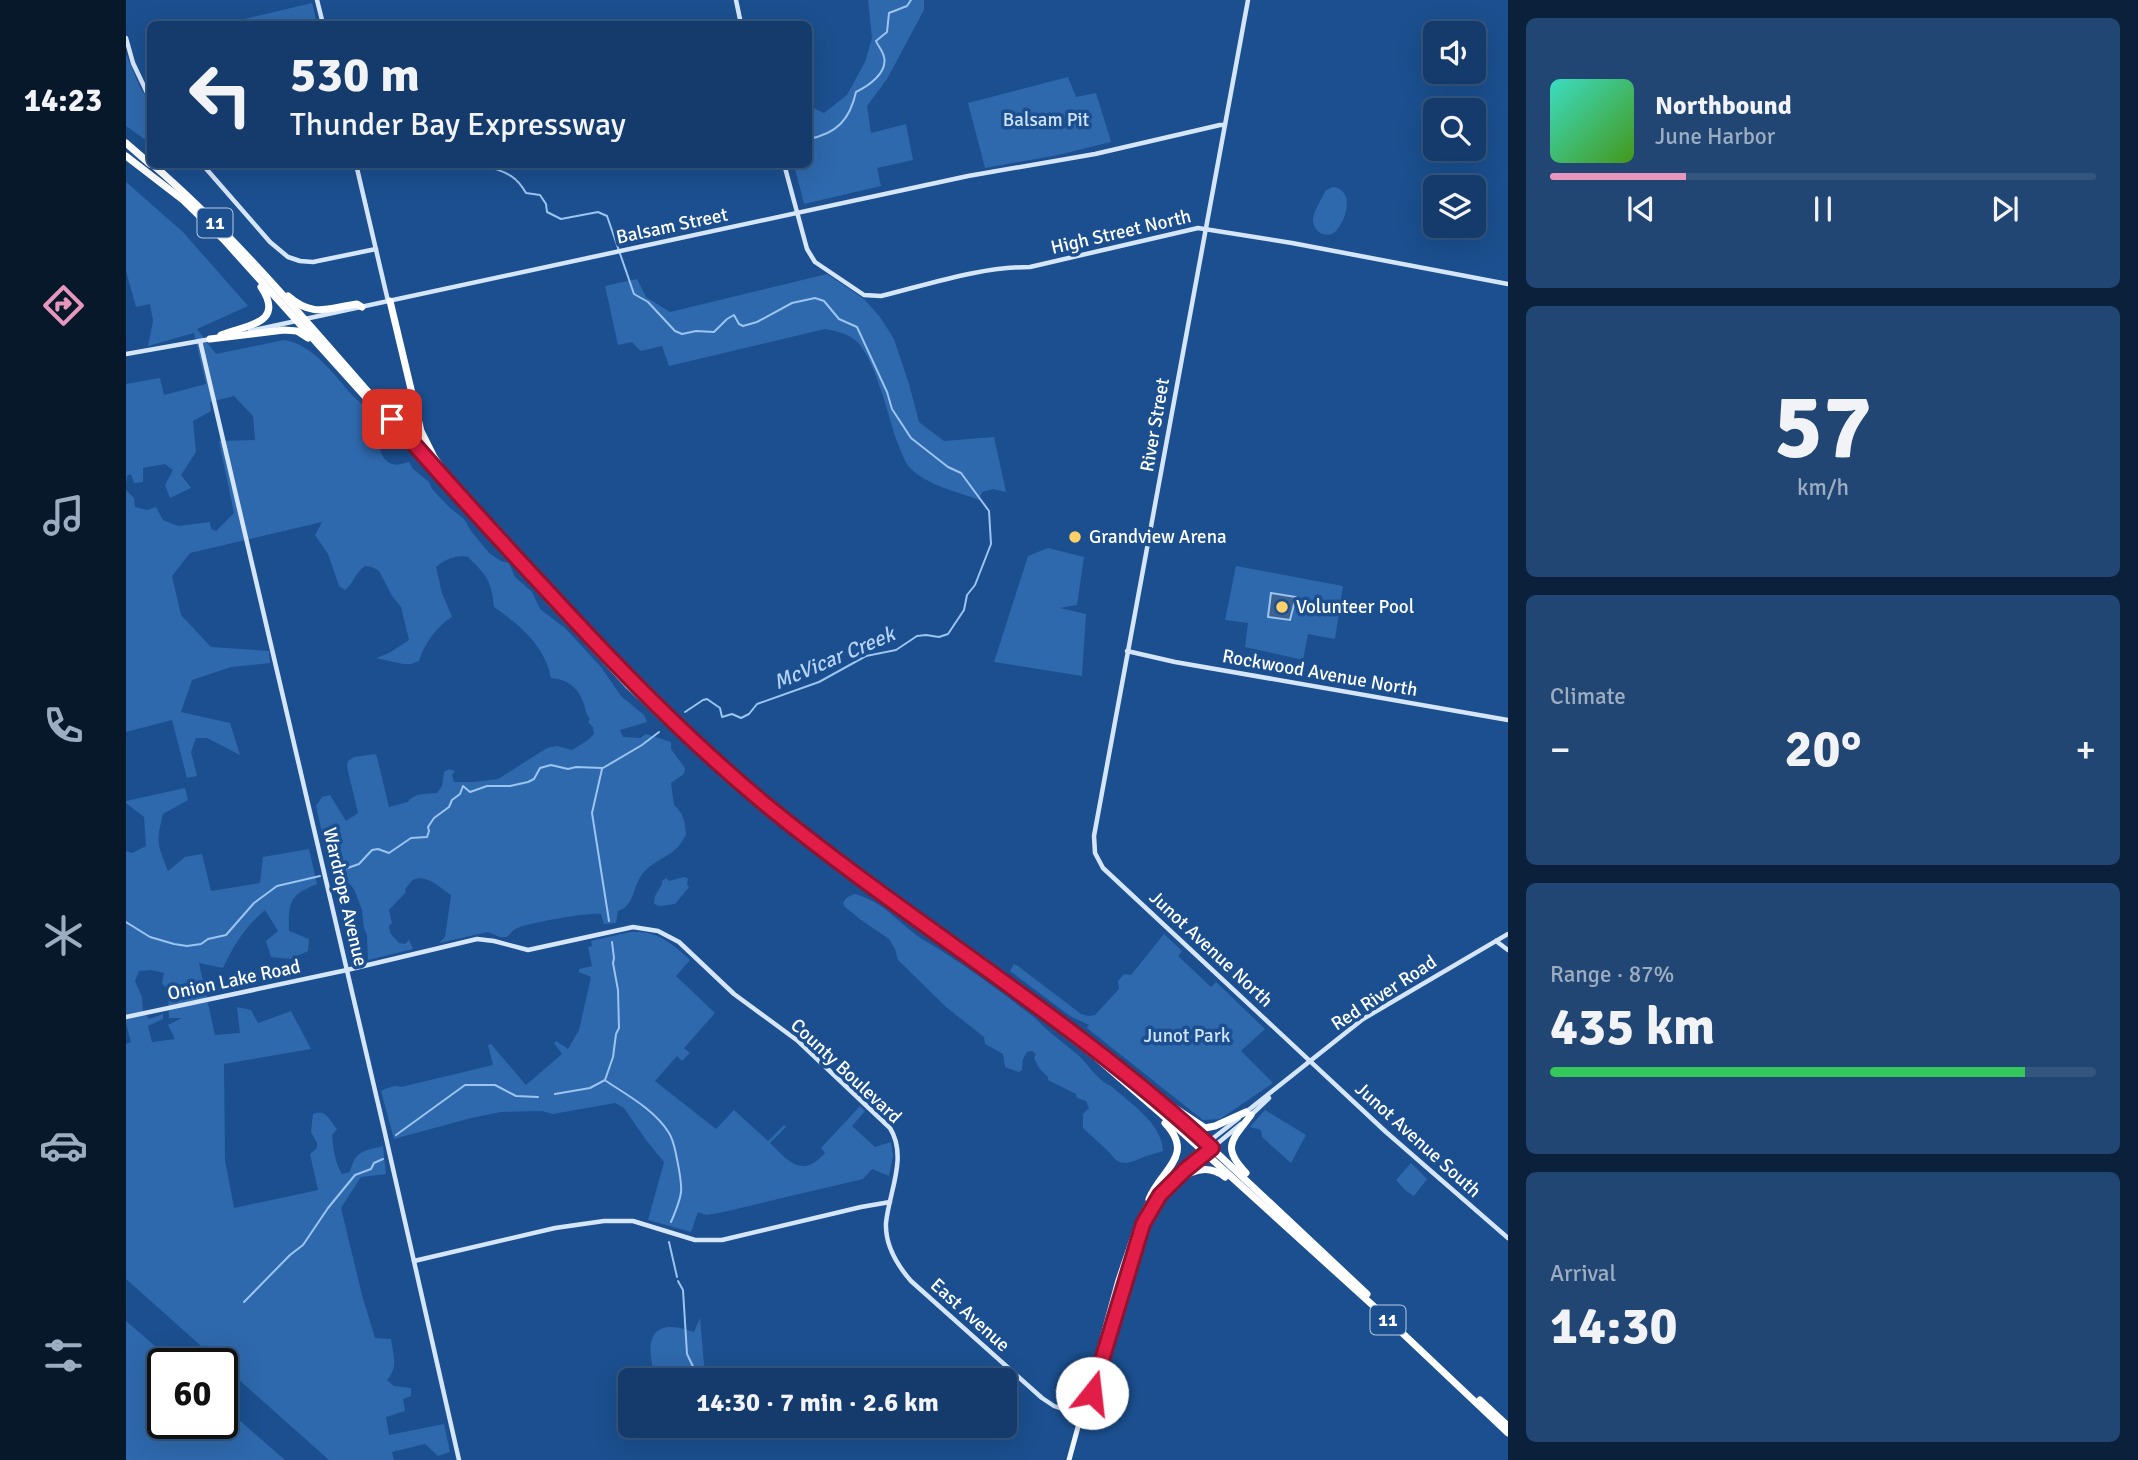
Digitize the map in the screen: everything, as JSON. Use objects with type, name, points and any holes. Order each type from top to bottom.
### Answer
[{"type":"highway","name":"11","points":[[126,143],[147,161]]},
{"type":"highway","name":"11","points":[[126,156],[183,200],[239,257],[300,320],[632,683],[744,786],[803,834],[1044,1010],[1274,1205],[1508,1426]]},
{"type":"highway","name":"11","points":[[155,168],[217,224],[275,287],[335,364],[629,686],[704,757],[801,838],[1042,1015],[1142,1093]]},
{"type":"highway","points":[[210,339],[255,323],[264,318],[270,310],[270,300],[239,257]]},
{"type":"highway","points":[[275,287],[308,310],[357,304],[362,307]]},
{"type":"highway","points":[[389,301],[421,431],[436,461],[463,498]]},
{"type":"highway","points":[[210,339],[293,330],[305,336],[335,364]]},
{"type":"highway","points":[[1142,1093],[1205,1128],[1249,1114]]},
{"type":"highway","points":[[1142,1093],[1169,1127],[1178,1144],[1176,1160],[1154,1187],[1149,1199]]},
{"type":"highway","points":[[1249,1114],[1232,1139],[1230,1149],[1237,1164],[1274,1205]]},
{"type":"highway","name":"11","points":[[1206,1148],[1265,1209],[1379,1311],[1508,1433]]},
{"type":"highway","points":[[1143,1224],[1166,1192],[1187,1175],[1198,1170],[1219,1172],[1265,1209]]},
{"type":"main road","points":[[317,0],[322,21]]},
{"type":"main road","points":[[736,0],[740,21]]},
{"type":"main road","name":"River Street","points":[[1096,854],[1094,836],[1248,0]]},
{"type":"main road","points":[[126,38],[133,63],[147,93]]},
{"type":"main road","name":"Balsam Street","points":[[126,354],[362,307],[968,176],[1072,159],[1183,132],[1225,125]]},
{"type":"main road","points":[[205,168],[270,242],[288,257],[304,262],[318,261],[376,249]]},
{"type":"main road","points":[[357,168],[389,301]]},
{"type":"main road","points":[[785,168],[799,213]]},
{"type":"main road","name":"High Street North","points":[[799,213],[810,256],[864,295],[881,296],[988,270],[1030,267],[1205,228],[1508,284]]},
{"type":"main road","name":"Wardrope Avenue","points":[[200,341],[459,1460]]},
{"type":"main road","name":"Rockwood Avenue North","points":[[1127,651],[1175,663],[1508,720]]},
{"type":"main road","name":"Junot Avenue North","points":[[1096,854],[1103,868],[1311,1061]]},
{"type":"main road","name":"County Boulevard","points":[[347,971],[477,939],[528,950],[633,927],[658,931],[679,942],[734,994],[798,1041],[890,1128],[895,1135],[898,1151],[890,1202]]},
{"type":"main road","name":"Red River Road","points":[[1206,1148],[1363,1019],[1508,934]]},
{"type":"main road","points":[[1496,941],[1508,950]]},
{"type":"main road","name":"Onion Lake Road","points":[[126,1017],[347,971]]},
{"type":"main road","name":"Junot Avenue South","points":[[1311,1061],[1386,1132],[1508,1238]]},
{"type":"main road","points":[[1082,1415],[1082,1405],[1137,1224],[1149,1199],[1166,1179],[1206,1148]]},
{"type":"main road","points":[[1069,1460],[1143,1224],[1160,1195],[1206,1148]]},
{"type":"main road","points":[[414,1261],[555,1228],[604,1221],[633,1221],[695,1240],[722,1240],[890,1202]]},
{"type":"main road","name":"East Avenue","points":[[890,1202],[886,1224],[890,1246],[897,1265],[911,1281],[1042,1398],[1054,1406],[1082,1415]]},
{"type":"green space","points":[[868,0],[924,0],[924,10],[887,79],[867,106],[871,133],[906,124],[913,160],[877,168],[881,186],[804,204],[795,168],[812,168],[812,107],[824,113],[847,95],[865,62],[872,38]]},
{"type":"green space","points":[[312,3],[316,21],[236,21]]},
{"type":"green space","points":[[126,54],[147,98],[147,141],[126,126]]},
{"type":"green space","name":"Balsam Pit","points":[[1068,77],[1076,97],[1096,93],[1111,142],[985,168],[968,103]]},
{"type":"green space","points":[[126,182],[183,232],[248,306],[197,329],[216,354],[284,340],[305,348],[314,355],[371,415],[377,427],[384,458],[398,465],[409,462],[450,508],[464,519],[489,553],[509,563],[515,577],[532,592],[540,609],[565,628],[601,667],[621,696],[644,715],[647,722],[620,730],[623,737],[640,738],[646,734],[671,742],[671,749],[685,768],[684,774],[671,783],[674,805],[682,815],[686,835],[676,849],[652,865],[640,877],[628,904],[618,911],[616,923],[604,924],[601,914],[584,915],[521,927],[507,937],[488,932],[439,943],[445,937],[451,895],[429,880],[418,878],[411,882],[405,889],[406,892],[389,910],[392,923],[389,926],[390,933],[399,943],[405,944],[409,940],[413,949],[368,960],[367,935],[354,889],[349,883],[337,878],[330,868],[316,806],[322,797],[330,795],[346,821],[358,813],[347,767],[348,761],[354,757],[375,754],[389,807],[408,802],[417,795],[437,793],[442,786],[444,772],[449,769],[455,771],[452,775],[454,782],[498,779],[547,748],[557,746],[572,750],[594,734],[578,692],[566,682],[551,678],[543,656],[530,637],[494,607],[487,579],[468,557],[450,558],[436,567],[442,593],[452,617],[432,636],[419,661],[403,664],[376,658],[409,640],[401,607],[379,571],[372,567],[365,566],[361,569],[345,590],[339,586],[328,554],[315,535],[322,522],[190,553],[172,576],[181,615],[211,647],[269,651],[270,663],[231,667],[192,680],[181,712],[230,723],[240,755],[207,738],[196,738],[191,752],[197,776],[187,778],[172,720],[126,732],[126,490],[134,498],[135,507],[147,510],[156,507],[163,520],[178,526],[210,522],[211,529],[216,531],[234,513],[219,441],[255,440],[253,416],[234,396],[210,402],[211,411],[193,421],[196,452],[181,475],[191,488],[170,498],[165,485],[173,470],[165,464],[143,468],[143,482],[134,483],[131,474],[127,476],[126,484],[126,384],[160,378],[164,395],[206,384],[194,333],[148,346],[153,321],[150,304],[136,307],[126,271]]},
{"type":"green space","points":[[1333,187],[1340,189],[1347,199],[1346,213],[1336,231],[1325,235],[1315,228],[1313,216],[1326,190]]},
{"type":"green space","points":[[827,274],[864,299],[894,339],[919,422],[944,441],[994,437],[1006,492],[993,489],[982,492],[979,500],[934,484],[910,468],[896,439],[880,386],[868,358],[855,340],[848,336],[825,329],[669,366],[662,346],[641,351],[632,342],[618,345],[605,286],[637,279],[646,297],[670,312]]},
{"type":"green space","points":[[1048,548],[1084,557],[1077,605],[1060,608],[1086,614],[1082,676],[994,662],[1028,556]]},
{"type":"green space","points":[[1236,566],[1343,586],[1335,639],[1308,634],[1303,660],[1245,647],[1248,623],[1225,620]]},
{"type":"green space","points":[[185,788],[188,800],[163,814],[160,848],[168,871],[185,857],[202,854],[211,891],[260,883],[263,857],[309,849],[317,884],[292,900],[289,921],[289,931],[309,939],[308,951],[291,959],[271,957],[266,941],[278,931],[265,910],[241,937],[223,968],[199,963],[215,1035],[240,1033],[237,1007],[251,1010],[258,1023],[291,1011],[311,1049],[224,1064],[225,1160],[234,1208],[318,1190],[310,1154],[317,1148],[311,1132],[313,1114],[324,1114],[337,1129],[332,1140],[342,1174],[350,1172],[354,1160],[361,1153],[383,1146],[386,1174],[361,1177],[341,1208],[375,1338],[391,1339],[394,1365],[387,1380],[394,1386],[411,1388],[411,1396],[403,1399],[405,1411],[386,1417],[389,1435],[444,1424],[450,1452],[438,1456],[425,1444],[392,1452],[394,1460],[329,1460],[238,1379],[238,1348],[203,1348],[126,1279],[126,1044],[131,1042],[126,1024],[126,851],[132,853],[146,846],[144,817],[126,803]],"holes":[[[151,970],[164,973],[162,984],[168,989],[169,1018],[182,1018],[168,1025],[175,1039],[152,1042],[148,1026],[163,1019],[163,1014],[149,1019],[143,1011],[142,997],[135,981],[139,971]]]},
{"type":"green space","points":[[684,877],[688,879],[689,887],[675,904],[654,904],[662,881],[666,878],[669,881]]},
{"type":"green space","points":[[855,894],[877,903],[917,935],[1035,1018],[1102,1080],[1144,1114],[1157,1131],[1163,1151],[1127,1163],[1114,1158],[1083,1128],[1083,1114],[1089,1108],[1086,1101],[1048,1080],[1032,1051],[1027,1052],[1019,1072],[1005,1067],[1003,1054],[985,1044],[984,1037],[946,1007],[898,960],[889,939],[845,907],[845,899]]},
{"type":"green space","points":[[630,932],[656,935],[690,960],[676,976],[715,1013],[684,1048],[690,1053],[682,1061],[677,1056],[655,1081],[716,1129],[734,1110],[768,1141],[784,1125],[786,1127],[770,1143],[790,1162],[803,1166],[817,1161],[825,1153],[821,1148],[860,1106],[865,1111],[852,1126],[875,1147],[891,1142],[893,1156],[889,1176],[872,1169],[863,1179],[719,1213],[706,1215],[698,1212],[691,1232],[648,1220],[664,1162],[624,1108],[615,1103],[553,1114],[542,1111],[501,1112],[394,1139],[381,1091],[493,1065],[488,1045],[491,1044],[526,1085],[562,1054],[554,1043],[556,1041],[568,1049],[579,1030],[591,977],[579,972],[579,969],[592,966],[588,947],[592,946],[591,941]]},
{"type":"green space","name":"Junot Park","points":[[1164,934],[1182,951],[1178,956],[1211,987],[1216,982],[1265,1029],[1241,1051],[1273,1083],[1220,1119],[1203,1120],[1087,1028],[1089,1025],[1070,1016],[1010,971],[1014,964],[1018,966],[1081,1014],[1095,1015],[1119,989],[1118,981],[1124,974],[1131,975]]},
{"type":"green space","points":[[1265,1110],[1306,1135],[1291,1163],[1262,1137],[1261,1130],[1250,1127]]},
{"type":"green space","points":[[1411,1163],[1427,1179],[1414,1196],[1396,1180]]},
{"type":"green space","points":[[700,1318],[705,1368],[653,1368],[651,1347],[656,1333],[662,1328],[672,1327],[694,1332]]},
{"type":"green space","points":[[126,1321],[158,1348],[147,1348],[147,1439],[238,1439],[238,1419],[285,1460],[126,1460]]},
{"type":"shaded area","name":"Volunteer Pool","points":[[1271,593],[1296,597],[1290,620],[1268,617]]},
{"type":"waterway","name":"McVicar Creek","points":[[812,138],[841,124],[850,110],[856,92],[880,74],[884,57],[876,41],[887,32],[889,13],[907,6],[911,0]]},
{"type":"waterway","name":"McVicar Creek","points":[[492,168],[512,177],[526,193],[540,195],[546,204],[547,212],[561,219],[598,212],[607,216],[634,294],[648,302],[675,331],[682,334],[696,331],[714,332],[734,315],[743,326],[757,322],[792,303],[815,298],[824,301],[839,319],[857,327],[892,409],[911,438],[948,467],[961,473],[989,511],[991,544],[975,585],[967,595],[964,610],[948,634],[939,637],[917,636],[896,650],[866,656],[819,682],[757,704],[749,714],[741,718],[732,714],[722,717],[720,708],[707,699],[685,712]]},
{"type":"waterway","name":"McVicar Creek","points":[[333,873],[359,864],[372,850],[389,853],[411,838],[427,837],[428,827],[434,818],[449,807],[463,786],[470,792],[487,786],[510,786],[528,782],[534,779],[540,768],[551,765],[568,769],[603,768],[659,732]]},
{"type":"waterway","points":[[602,769],[592,813],[609,921]]},
{"type":"waterway","name":"McVicar Creek","points":[[126,922],[150,937],[187,946],[201,944],[208,939],[226,935],[254,903],[277,886],[320,876]]},
{"type":"waterway","points":[[555,1094],[590,1088],[605,1080],[619,1028],[612,942]]},
{"type":"waterway","points":[[606,1081],[648,1110],[671,1136],[681,1185],[680,1197],[671,1222]]},
{"type":"waterway","points":[[396,1135],[465,1085],[495,1085],[516,1096],[538,1097]]},
{"type":"waterway","points":[[244,1302],[303,1245],[355,1175],[371,1169],[374,1163],[383,1159]]},
{"type":"waterway","points":[[669,1242],[677,1277]]},
{"type":"waterway","points":[[678,1281],[683,1290],[687,1354],[694,1368]]},
{"type":"place","name":"Grandview Arena","points":[[1075,537]]},
{"type":"place","name":"Volunteer Pool","points":[[1282,607]]},
{"type":"route","points":[[392,419],[632,683],[706,752],[803,834],[1044,1010],[1143,1088],[1212,1148],[1160,1195],[1143,1224],[1092,1393]]}]
